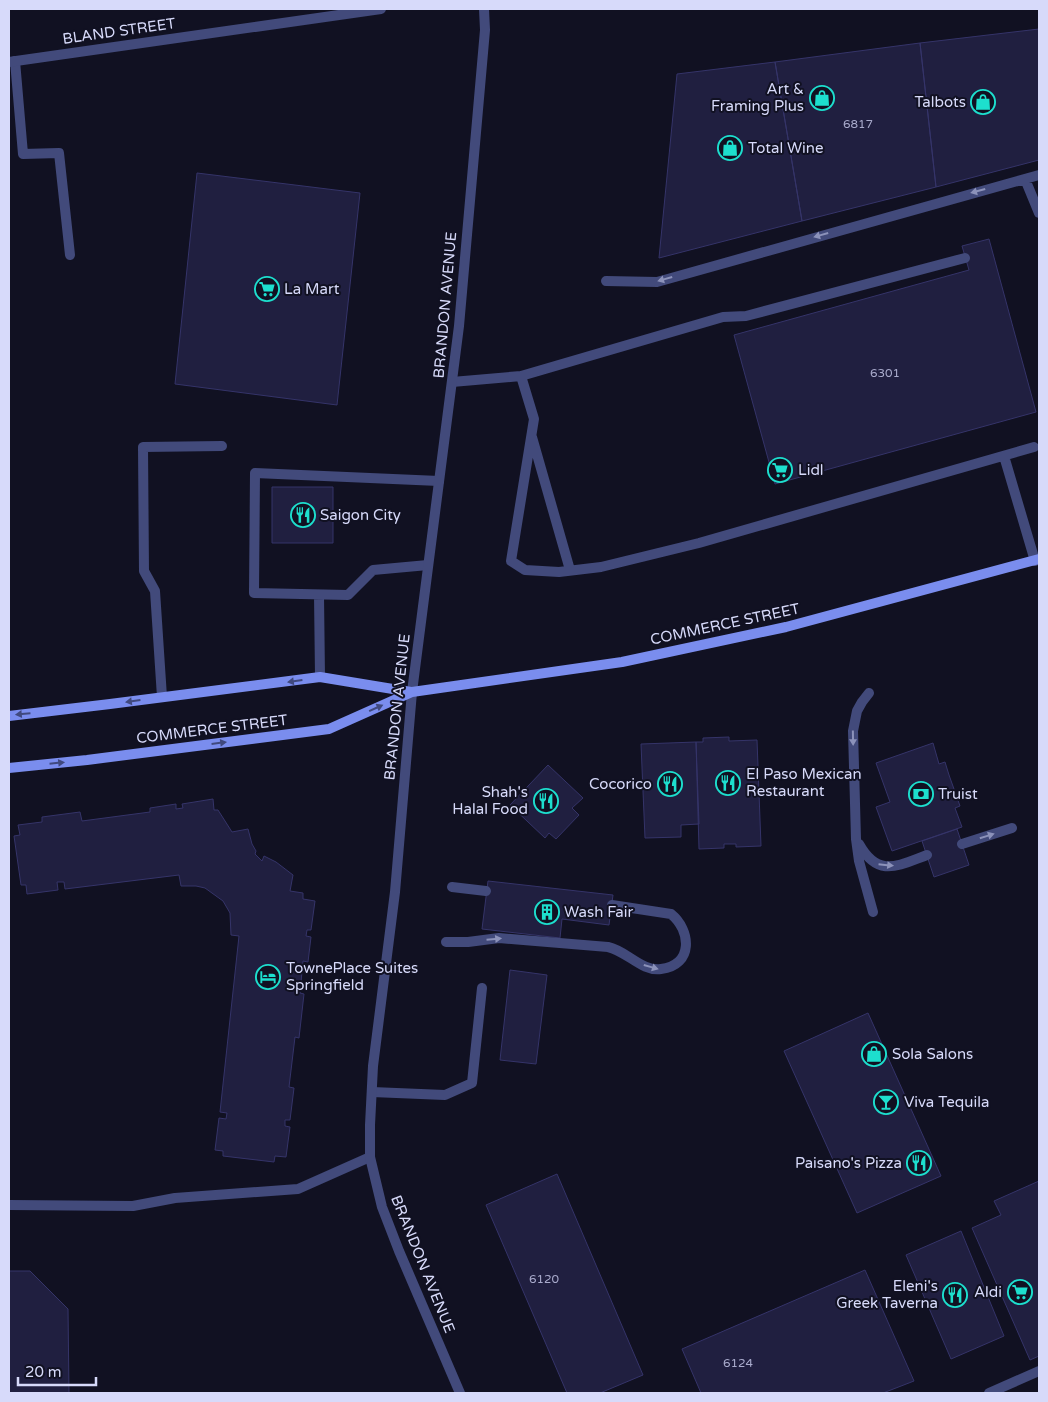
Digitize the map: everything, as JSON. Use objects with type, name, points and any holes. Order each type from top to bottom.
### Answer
[{"type":"main road","name":"COMMERCE STREET","points":[[9,768],[329,729],[412,692],[632,660],[786,626],[1037,560]]},
{"type":"main road","name":"COMMERCE STREET","points":[[9,716],[320,677],[412,692]]},
{"type":"street","name":"BLAND STREET","points":[[12,61],[381,9]]},
{"type":"street","name":"BRANDON AVENUE","points":[[460,1393],[399,1251],[382,1206],[370,1157],[372,1092],[395,892],[412,692],[452,382],[477,128],[485,30],[484,9]]},
{"type":"street","points":[[12,61],[23,154],[59,153],[70,254]]},
{"type":"street","points":[[606,281],[656,282],[1039,174]]},
{"type":"street","points":[[1025,179],[1039,213]]},
{"type":"street","points":[[452,382],[521,376],[723,317],[746,316],[965,258]]},
{"type":"street","points":[[521,376],[534,419],[511,562],[525,570],[559,572],[601,567],[699,543],[1034,447]]},
{"type":"street","points":[[531,433],[570,570]]},
{"type":"street","points":[[162,697],[154,591],[144,571],[143,447],[222,446]]},
{"type":"street","points":[[1004,456],[1037,560]]},
{"type":"street","points":[[428,565],[373,570],[348,595],[254,593],[255,473],[439,482]]},
{"type":"street","points":[[319,595],[320,677]]},
{"type":"street","points":[[869,693],[858,711],[853,730],[856,839],[859,862],[873,912]]},
{"type":"street","points":[[962,844],[1012,828]]},
{"type":"street","points":[[856,839],[868,858],[878,865],[885,867],[894,866],[927,855]]},
{"type":"street","points":[[452,886],[486,891]]},
{"type":"street","points":[[446,942],[508,938],[608,947],[618,950],[653,969],[663,969],[680,961],[685,951],[686,938],[681,926],[671,914],[612,905]]},
{"type":"street","points":[[372,1092],[445,1096],[472,1083],[482,988]]},
{"type":"street","points":[[9,1204],[133,1206],[174,1198],[298,1190],[370,1157]]},
{"type":"street","points":[[989,1393],[1039,1372]]},
{"type":"building","name":"Talbots","points":[[1039,29],[1039,160],[936,187],[920,43]]},
{"type":"building","points":[[920,43],[936,187],[802,221],[775,62]]},
{"type":"building","name":"Total Wine","points":[[775,62],[802,221],[659,258],[677,74]]},
{"type":"building","name":"La Mart","points":[[197,173],[360,193],[337,405],[175,384]]},
{"type":"building","points":[[989,239],[1036,412],[775,484],[734,335],[969,270],[962,246]]},
{"type":"building","points":[[272,487],[333,487],[333,543],[272,543]]},
{"type":"building","name":"El Paso Mexican Restaurant","points":[[729,737],[729,741],[757,740],[761,846],[736,847],[736,844],[724,844],[724,848],[699,849],[696,742],[703,742],[703,738]]},
{"type":"building","name":"Cocorico","points":[[696,742],[699,824],[681,825],[681,837],[645,838],[641,744]]},
{"type":"building","name":"Truist","points":[[933,743],[939,764],[945,762],[960,806],[955,808],[962,827],[892,851],[876,807],[890,802],[876,763]]},
{"type":"building","name":"Shah's Halal Food","points":[[548,765],[583,798],[572,808],[579,815],[556,839],[549,833],[545,838],[510,805]]},
{"type":"building","name":"TownePlace Suites Springfield","points":[[213,799],[214,810],[218,810],[232,832],[248,829],[256,851],[255,854],[262,861],[264,856],[276,862],[293,875],[290,891],[303,893],[303,899],[315,901],[311,930],[307,930],[306,936],[311,937],[308,962],[303,961],[300,993],[304,994],[299,1038],[295,1037],[289,1087],[294,1088],[290,1120],[285,1120],[285,1126],[290,1127],[286,1157],[275,1156],[274,1162],[223,1156],[223,1151],[215,1150],[219,1118],[226,1119],[227,1113],[220,1112],[239,936],[231,935],[230,913],[223,901],[205,888],[181,886],[179,875],[65,889],[64,882],[57,882],[58,890],[27,894],[26,885],[21,885],[14,836],[20,835],[18,825],[42,822],[42,817],[80,812],[82,821],[150,812],[150,808],[176,804],[176,809],[183,808],[182,804]]},
{"type":"building","points":[[957,829],[969,865],[934,877],[922,841]]},
{"type":"building","name":"Wash Fair","points":[[488,881],[613,895],[609,925],[562,919],[560,938],[482,929]]},
{"type":"building","points":[[510,970],[547,975],[536,1064],[500,1060]]},
{"type":"building","points":[[868,1013],[941,1176],[857,1213],[784,1051]]},
{"type":"building","points":[[557,1174],[643,1375],[600,1393],[567,1393],[486,1205]]},
{"type":"building","name":"Aldi","points":[[1039,1181],[1039,1356],[1030,1360],[972,1228],[1001,1215],[994,1201]]},
{"type":"building","name":"Eleni's Greek Taverna","points":[[961,1231],[1004,1336],[951,1359],[906,1255]]},
{"type":"building","points":[[865,1270],[914,1381],[883,1393],[701,1393],[682,1349]]},
{"type":"building","points":[[9,1271],[30,1271],[68,1309],[69,1393],[9,1393]]},
{"type":"place","name":"Art & Framing Plus","points":[[822,98]]},
{"type":"place","name":"Talbots","points":[[983,102]]},
{"type":"place","name":"Total Wine","points":[[730,148]]},
{"type":"place","name":"La Mart","points":[[267,289]]},
{"type":"place","name":"Lidl","points":[[780,470]]},
{"type":"place","name":"Saigon City","points":[[303,515]]},
{"type":"place","name":"El Paso Mexican Restaurant","points":[[728,783]]},
{"type":"place","name":"Cocorico","points":[[670,784]]},
{"type":"place","name":"Truist","points":[[921,794]]},
{"type":"place","name":"Shah's Halal Food","points":[[546,801]]},
{"type":"place","name":"Wash Fair","points":[[547,912]]},
{"type":"place","name":"TownePlace Suites Springfield","points":[[268,977]]},
{"type":"place","name":"Sola Salons","points":[[874,1054]]},
{"type":"place","name":"Viva Tequila","points":[[886,1102]]},
{"type":"place","name":"Paisano's Pizza","points":[[919,1163]]},
{"type":"place","name":"Aldi","points":[[1020,1292]]},
{"type":"place","name":"Eleni's Greek Taverna","points":[[955,1295]]}]
